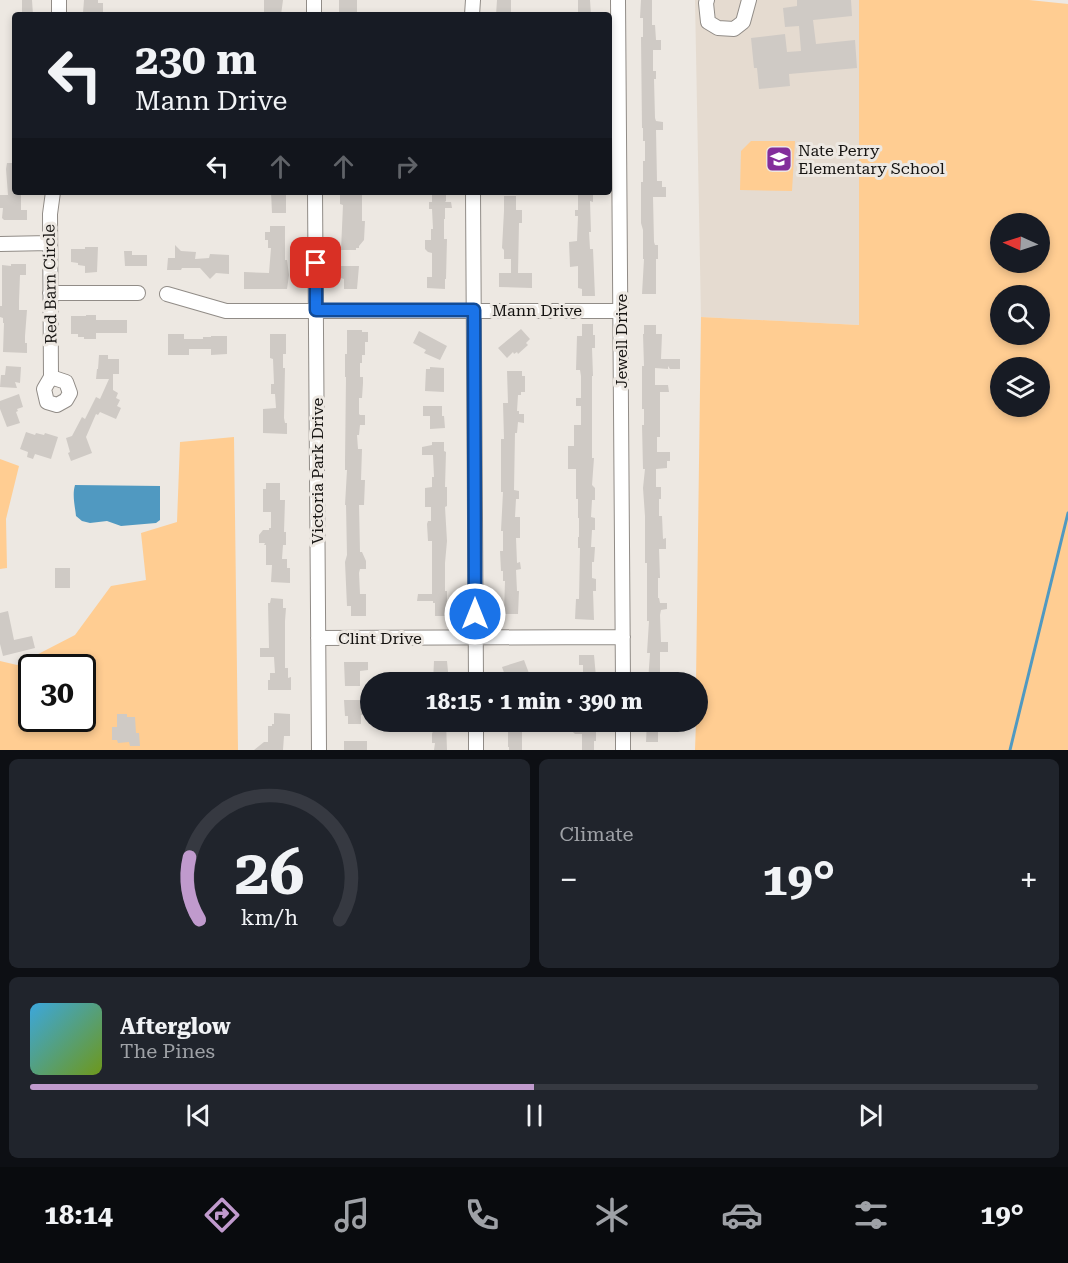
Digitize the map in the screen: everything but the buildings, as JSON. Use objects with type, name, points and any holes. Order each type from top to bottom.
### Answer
[{"type":"street","name":"Jewell Drive","points":[[618,0],[623,672]]},
{"type":"street","points":[[707,0],[708,22],[718,28],[734,29],[743,22],[749,0]]},
{"type":"street","name":"Red Barn Circle","points":[[51,377],[50,214],[53,195]]},
{"type":"street","name":"Victoria Park Drive","points":[[315,195],[318,750]]},
{"type":"street","points":[[473,195],[476,672]]},
{"type":"street","points":[[0,244],[50,243]]},
{"type":"street","points":[[50,293],[138,293]]},
{"type":"street","name":"Mann Drive","points":[[167,294],[226,311],[621,311]]},
{"type":"street","name":"Clint Drive","points":[[318,638],[623,637]]},
{"type":"street","points":[[476,732],[476,750]]},
{"type":"street","points":[[623,732],[623,750]]},
{"type":"shaded area","name":"Nate Perry Elementary School","points":[[695,0],[859,0],[859,325],[701,317]]},
{"type":"shaded area","points":[[859,0],[1029,0],[1068,4],[1068,750],[695,750],[696,732],[708,732],[708,672],[696,672],[701,317],[859,325]]},
{"type":"shaded area","points":[[751,141],[795,141],[792,191],[740,190],[741,151]]},
{"type":"shaded area","points":[[234,437],[238,750],[0,750],[0,661],[18,664],[18,732],[96,732],[96,654],[38,654],[75,635],[111,586],[146,580],[141,533],[177,522],[180,442]]},
{"type":"shaded area","points":[[0,459],[19,466],[6,519],[7,568],[0,569]]},
{"type":"water","points":[[75,485],[160,486],[160,520],[156,523],[121,526],[107,521],[90,523],[82,521],[76,516]]},
{"type":"waterway","points":[[1010,750],[1068,513]]},
{"type":"place","name":"Nate Perry Elementary School","points":[[779,159]]},
{"type":"route","points":[[316,263],[316,310],[474,310],[475,614]]}]
